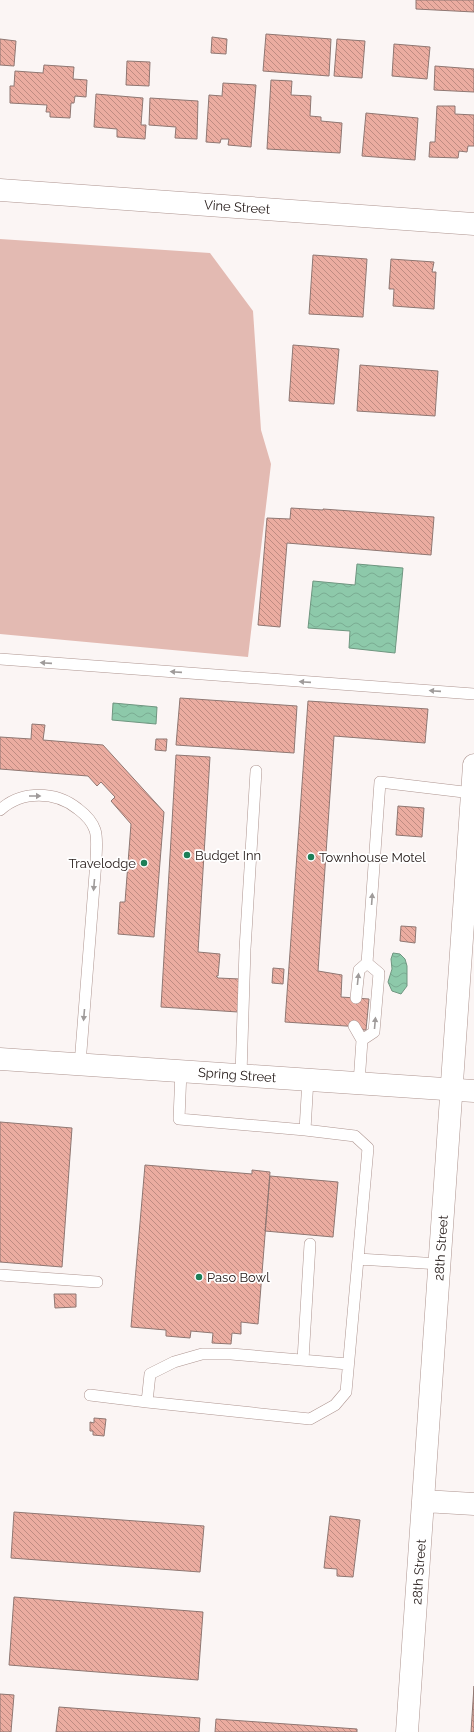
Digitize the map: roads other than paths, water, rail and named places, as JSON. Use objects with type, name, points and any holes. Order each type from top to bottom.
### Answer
[{"type":"street","name":"Vine Street","points":[[0,190],[474,224]]},
{"type":"street","name":"28th Street","points":[[407,1732],[474,765]]},
{"type":"street","name":"Spring Street","points":[[0,1058],[474,1091]]},
{"type":"street","points":[[424,1501],[474,1504]]},
{"type":"lane","points":[[0,659],[474,694]]},
{"type":"lane","points":[[241,1075],[245,949],[256,771]]},
{"type":"lane","points":[[356,998],[359,970],[367,963],[380,782],[472,793]]},
{"type":"lane","points":[[0,810],[7,803],[26,796],[49,796],[69,802],[89,817],[96,832],[96,861],[80,1064]]},
{"type":"lane","points":[[362,1040],[374,1032],[379,973],[367,963]]},
{"type":"lane","points":[[354,1026],[362,1040],[359,1083]]},
{"type":"lane","points":[[90,1395],[310,1419],[335,1405],[346,1392],[368,1148],[355,1136],[179,1119],[181,1071]]},
{"type":"lane","points":[[305,1130],[308,1079]]},
{"type":"lane","points":[[303,1360],[310,1244]]},
{"type":"lane","points":[[358,1259],[440,1264]]},
{"type":"lane","points":[[0,1275],[97,1282]]},
{"type":"lane","points":[[147,1402],[150,1374],[174,1362],[202,1354],[231,1354],[348,1364]]},
{"type":"water","points":[[357,564],[403,568],[395,653],[349,648],[350,631],[308,628],[313,581],[355,585]]},
{"type":"water","points":[[113,703],[157,707],[156,724],[112,720]]},
{"type":"water","points":[[393,953],[400,954],[405,959],[407,966],[407,986],[401,994],[392,991],[388,982],[392,969],[391,959]]},
{"type":"place","name":"Budget Inn","points":[[187,855]]},
{"type":"place","name":"Townhouse Motel","points":[[311,857]]},
{"type":"place","name":"Travelodge","points":[[144,863]]},
{"type":"place","name":"Paso Bowl","points":[[199,1277]]}]
